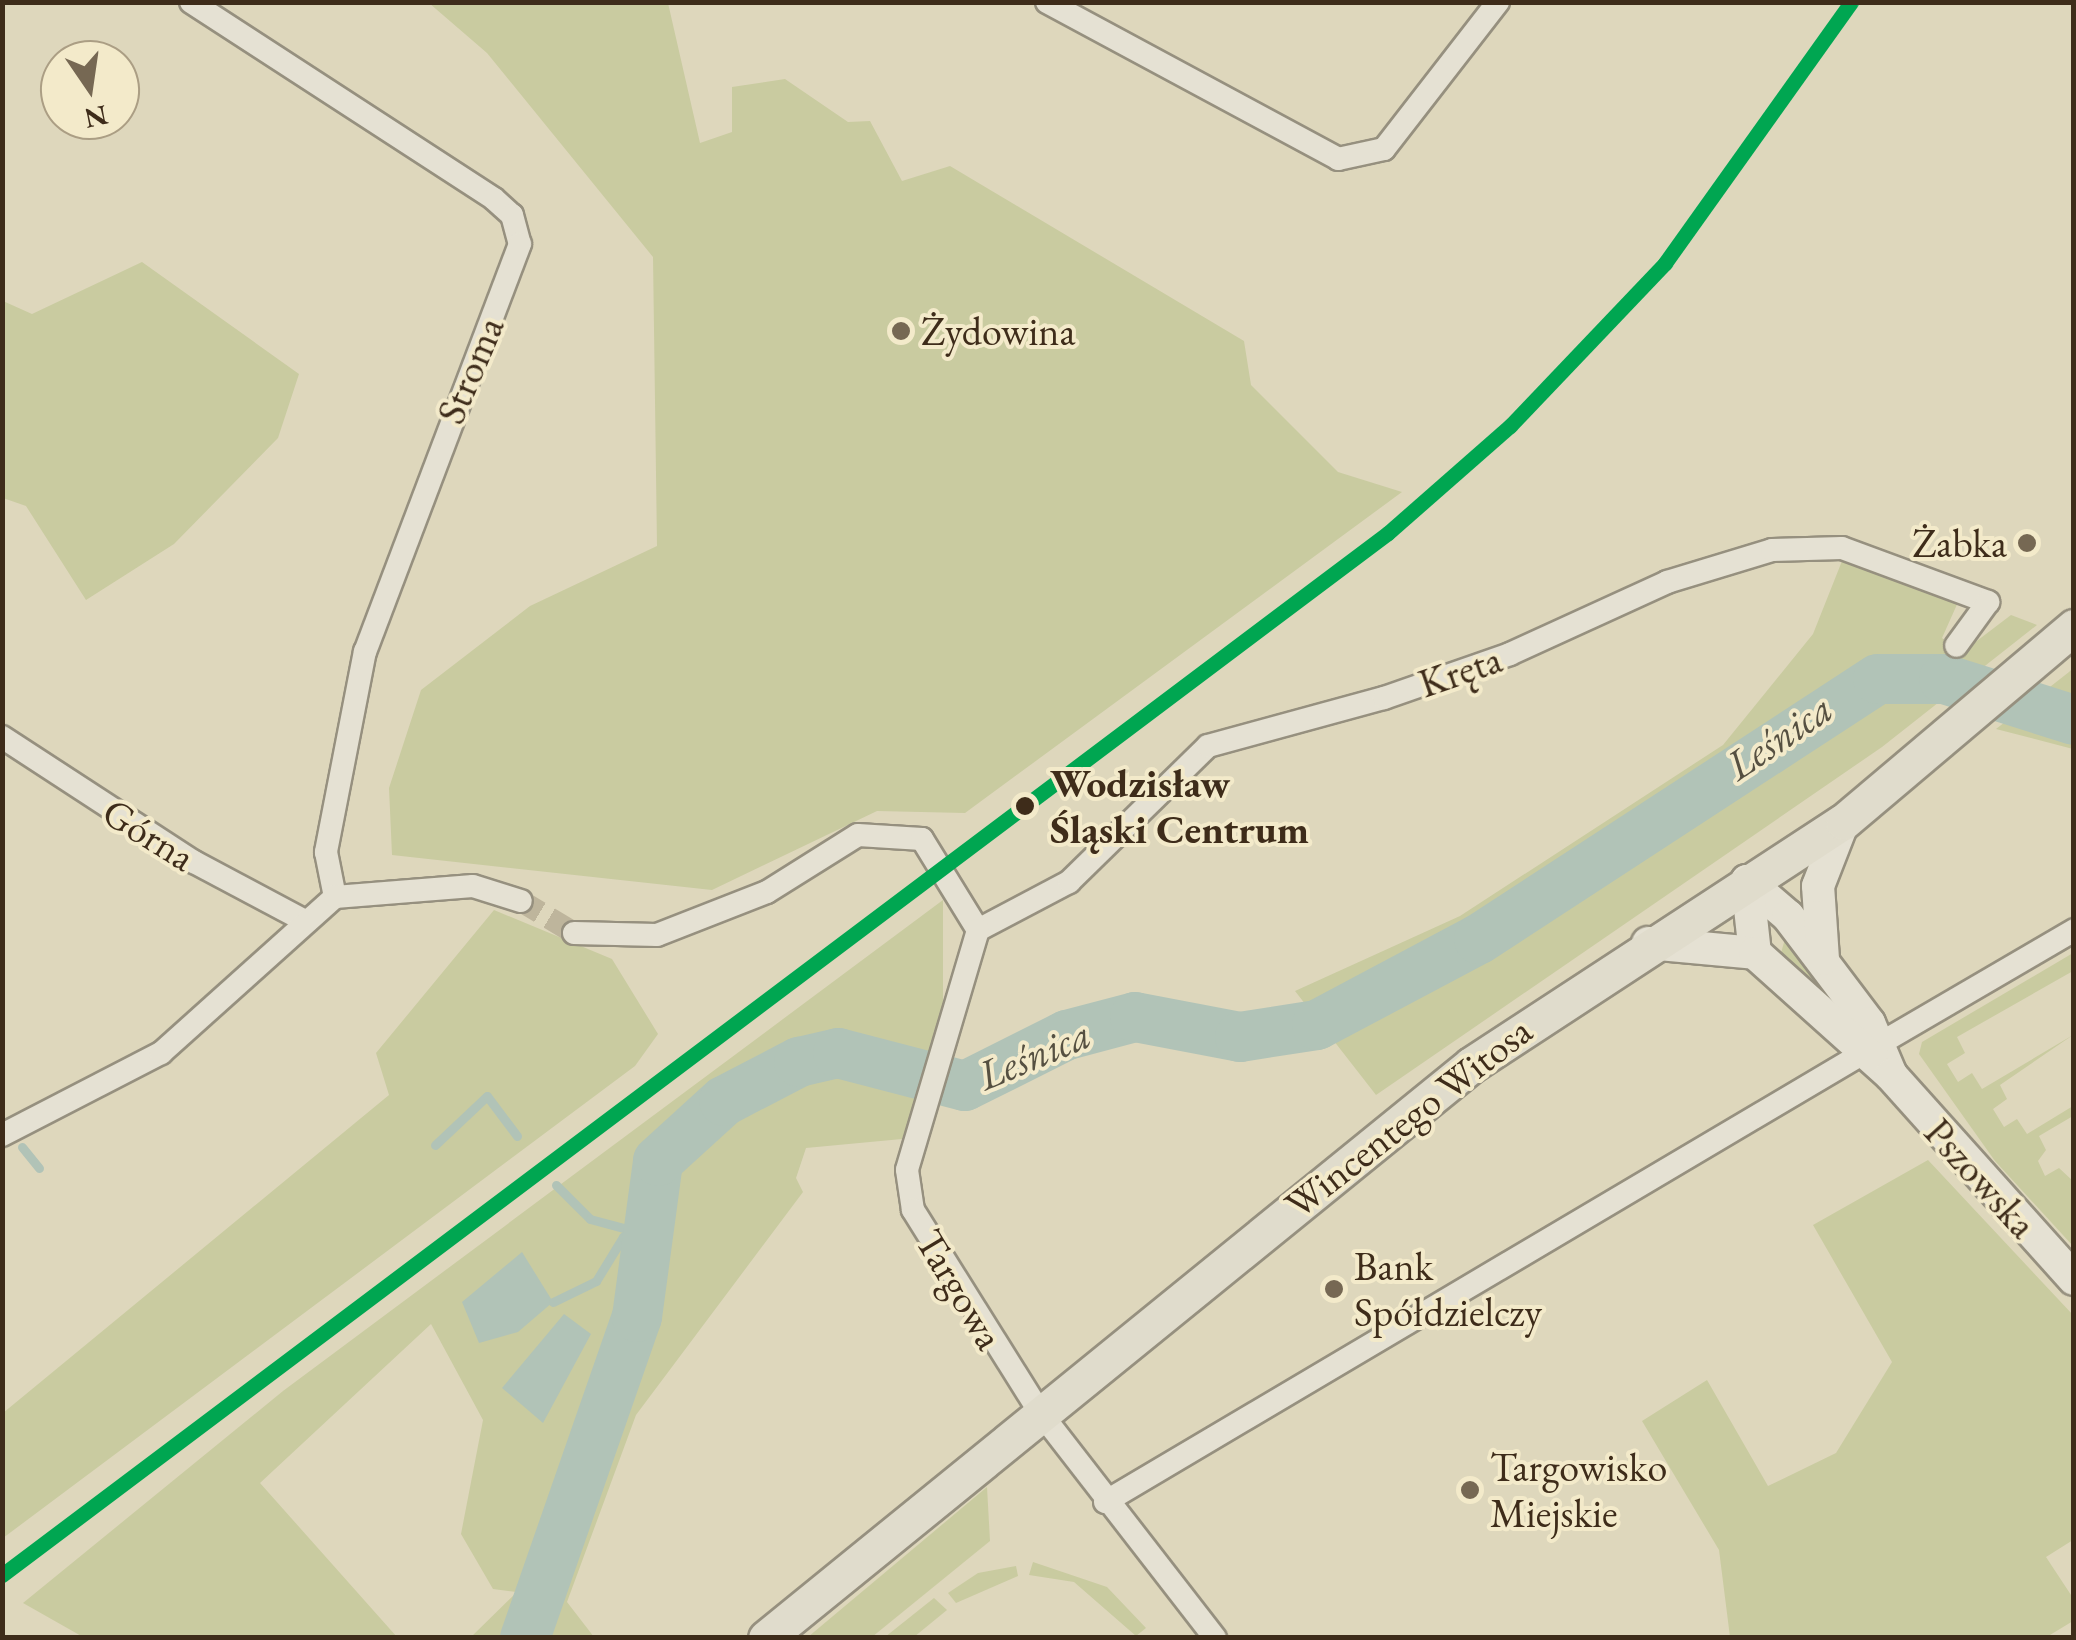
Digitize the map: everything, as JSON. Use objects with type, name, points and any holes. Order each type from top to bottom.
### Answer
[{"type":"main road","name":"Wincentego Witosa","points":[[766,1638],[1038,1412],[1470,1065],[1648,943],[1843,822],[1935,752],[2074,627]]},
{"type":"main road","points":[[1824,964],[1818,886],[1843,822]]},
{"type":"main road","points":[[1747,881],[1755,953]]},
{"type":"main road","name":"Pszowska","points":[[1747,881],[1824,964],[1871,1049],[1890,1075],[2074,1278]]},
{"type":"main road","points":[[1648,943],[1755,953],[1871,1049]]},
{"type":"street","name":"Stroma","points":[[191,2],[494,199],[512,214],[520,244],[364,651],[326,852],[335,897]]},
{"type":"street","points":[[1048,2],[1350,159],[1384,148],[1498,2]]},
{"type":"street","name":"Kręta","points":[[978,930],[1068,882],[1208,746],[1510,654],[1667,582],[1772,550],[1842,548],[1988,602],[1956,646]]},
{"type":"street","name":"Górna","points":[[2,737],[194,862],[303,920]]},
{"type":"street","points":[[574,933],[672,930],[766,892],[858,835],[922,839],[968,900],[978,930]]},
{"type":"street","points":[[2,1135],[160,1053],[246,983],[303,920],[335,897],[473,886],[521,901]]},
{"type":"street","name":"Targowa","points":[[978,930],[907,1170],[913,1210],[1038,1412],[1215,1638]]},
{"type":"street","points":[[1105,1502],[2074,930]]},
{"type":"green space","points":[[429,3],[668,3],[700,143],[732,132],[732,87],[785,79],[848,122],[870,121],[902,181],[950,166],[1244,341],[1251,385],[1338,472],[1402,492],[965,813],[877,811],[712,890],[392,855],[389,788],[421,690],[530,606],[657,546],[653,257],[487,53]]},
{"type":"green space","points":[[142,262],[299,374],[278,438],[174,544],[86,600],[26,506],[3,498],[3,301],[32,314]]},
{"type":"green space","points":[[1842,561],[1959,600],[1942,638],[1961,653],[2011,615],[2037,625],[1882,747],[1376,1095],[1295,991],[1460,916],[1723,745],[1813,634]]},
{"type":"green space","points":[[2073,668],[2073,749],[1996,729],[2069,672]]},
{"type":"green space","points":[[943,900],[943,1020],[902,1139],[806,1148],[796,1178],[803,1192],[636,1415],[567,1602],[594,1637],[536,1637],[546,1598],[529,1594],[518,1637],[471,1637],[517,1592],[493,1589],[461,1534],[483,1420],[431,1324],[260,1483],[397,1637],[83,1637],[23,1603],[283,1391]]},
{"type":"green space","points":[[494,910],[612,959],[658,1034],[635,1066],[3,1538],[3,1413],[389,1095],[376,1053]]},
{"type":"green space","points":[[1785,939],[1865,1048],[1779,960]]},
{"type":"green space","points":[[2073,953],[2073,971],[1957,1037],[1965,1053],[1947,1064],[1958,1082],[1972,1073],[1982,1089],[2073,1035],[2000,1085],[2007,1099],[1993,1109],[2004,1127],[2017,1119],[2027,1134],[2073,1106],[2073,1116],[2039,1136],[2046,1150],[2038,1161],[2045,1176],[2059,1168],[2073,1181],[2073,1246],[1995,1161],[1919,1054],[1922,1042]]},
{"type":"green space","points":[[1928,1160],[2073,1315],[2073,1540],[2046,1557],[2073,1598],[2073,1621],[2045,1638],[1730,1637],[1719,1550],[1642,1421],[1707,1380],[1768,1486],[1836,1453],[1892,1362],[1813,1225]]},
{"type":"green space","points":[[987,1487],[990,1541],[872,1637],[808,1637]]},
{"type":"green space","points":[[1033,1562],[1107,1587],[1146,1628],[1136,1636],[1074,1582],[1029,1575]]},
{"type":"green space","points":[[1016,1566],[1018,1576],[956,1603],[948,1593],[978,1573]]},
{"type":"green space","points":[[934,1598],[947,1610],[914,1637],[885,1637]]},
{"type":"shaded area","points":[[522,1252],[553,1302],[518,1332],[479,1343],[462,1302]]},
{"type":"shaded area","points":[[564,1314],[591,1334],[543,1423],[502,1388]]},
{"type":"waterway","name":"Leśnica","points":[[525,1638],[637,1317],[658,1161],[724,1101],[799,1062],[838,1053],[965,1086],[1067,1035],[1135,1017],[1240,1037],[1317,1025],[1479,939],[1878,679],[1944,679],[2074,720]]},
{"type":"waterway","points":[[435,1145],[487,1096],[517,1136]]},
{"type":"waterway","points":[[22,1147],[39,1168]]},
{"type":"waterway","points":[[556,1185],[590,1219],[631,1230]]},
{"type":"waterway","points":[[553,1302],[596,1281],[623,1237],[654,1221]]},
{"type":"tunnel","points":[[521,901],[574,933]]},
{"type":"transit line","points":[[2,1575],[1388,533],[1510,426],[1665,263],[1851,2]]},
{"type":"place","name":"Żydowina","points":[[901,331]]},
{"type":"place","name":"Żabka","points":[[2027,543]]},
{"type":"place","name":"Wodzisław Śląski Centrum","points":[[1025,806]]},
{"type":"place","name":"Bank Spółdzielczy","points":[[1334,1289]]},
{"type":"place","name":"Targowisko Miejskie","points":[[1470,1490]]}]
